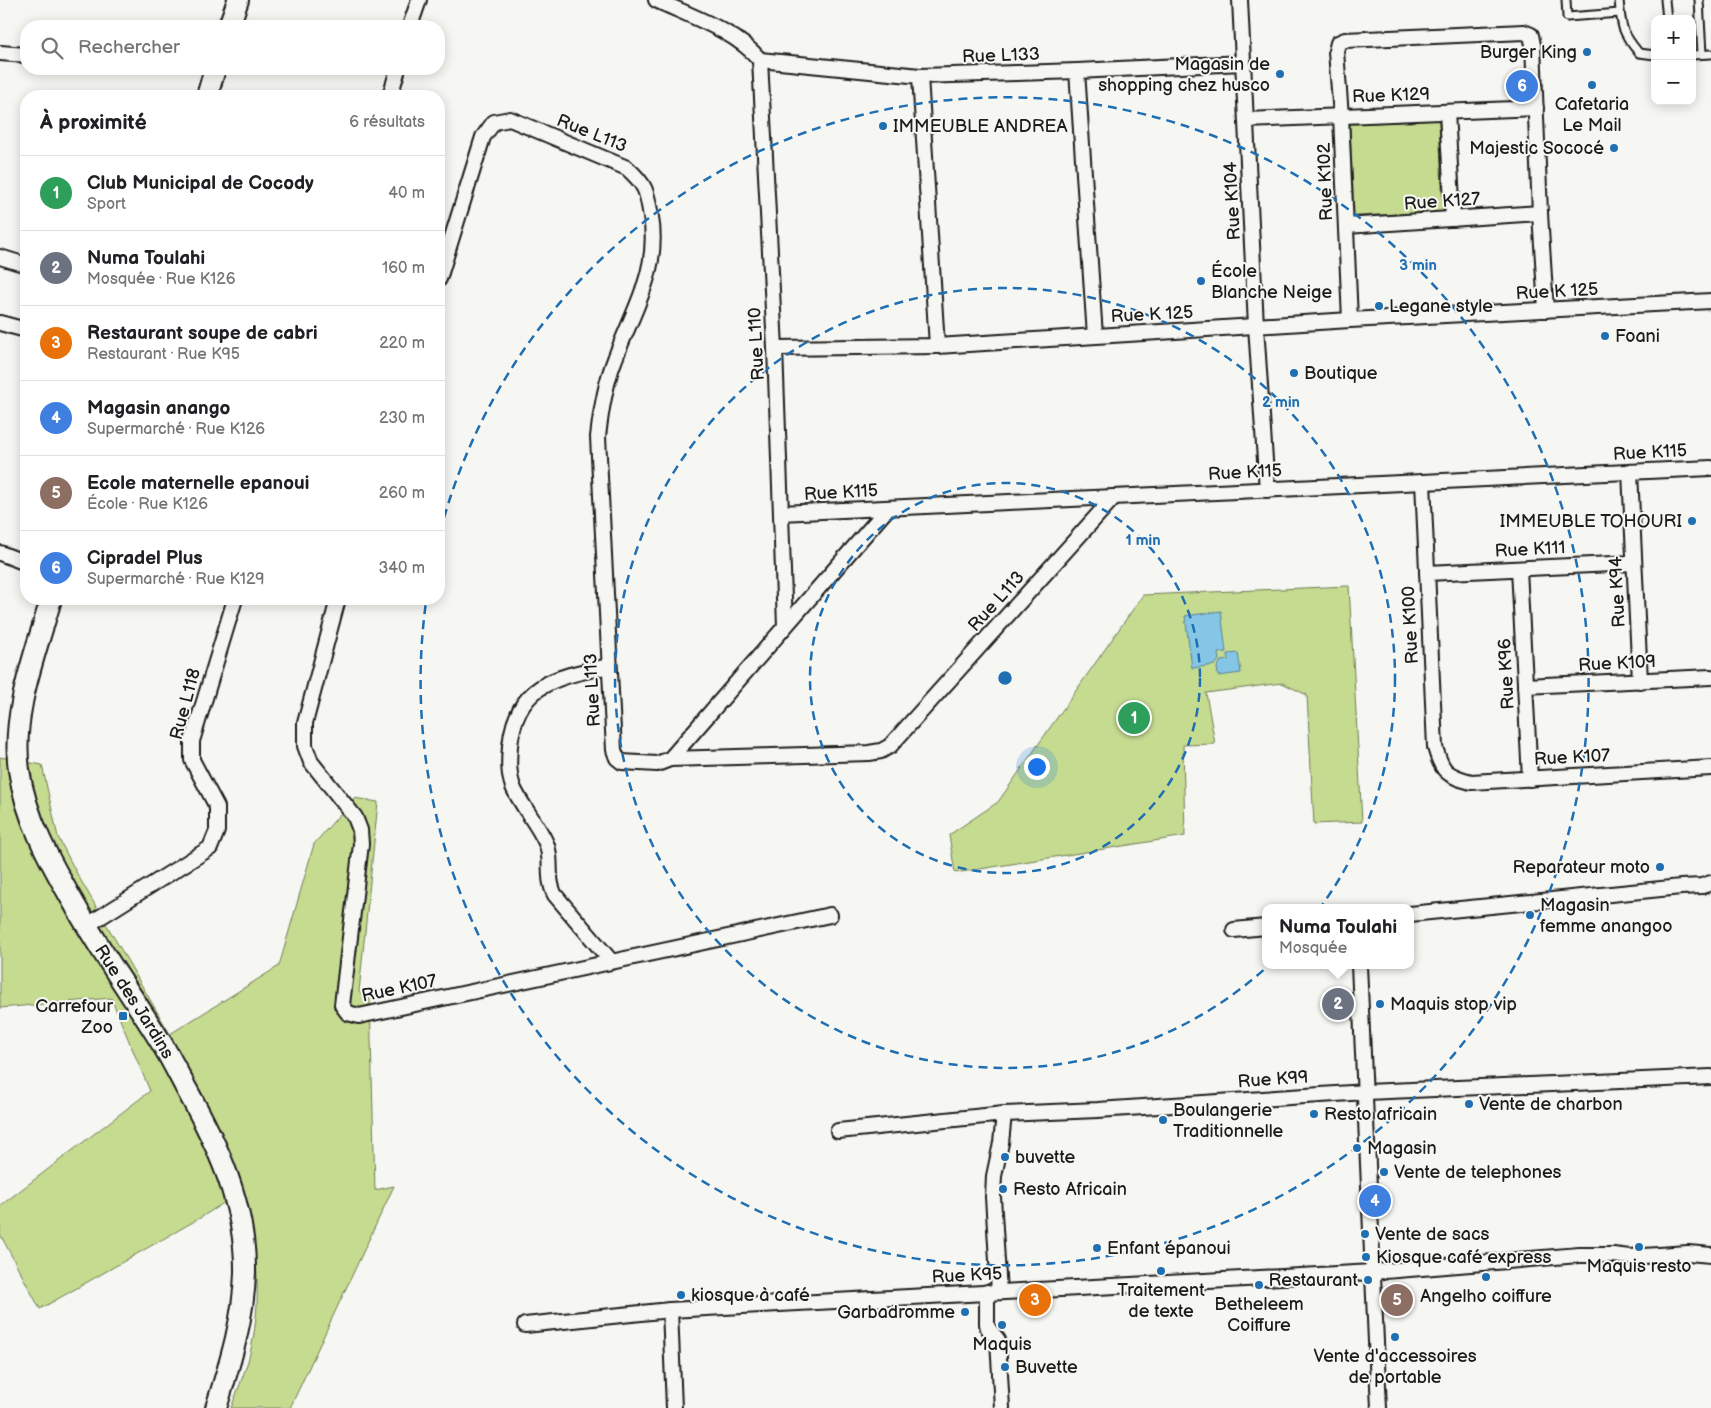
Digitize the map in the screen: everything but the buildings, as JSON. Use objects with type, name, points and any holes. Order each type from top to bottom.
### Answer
[{"type":"main road","points":[[231,20],[238,0]]},
{"type":"main road","points":[[209,90],[213,75]]},
{"type":"main road","name":"Rue des Jardins","points":[[49,605],[24,692],[18,731],[19,768],[26,805],[42,842],[86,926],[162,1044],[188,1091],[222,1158],[233,1192],[242,1232],[245,1271],[242,1311],[232,1356],[216,1408]]},
{"type":"street","points":[[412,20],[419,0]]},
{"type":"street","points":[[656,0],[737,38],[760,60]]},
{"type":"street","name":"Rue K104","points":[[1240,0],[1256,326],[1267,490]]},
{"type":"street","name":"Rue K102","points":[[1350,320],[1341,116],[1336,51],[1338,43],[1345,40],[1524,32],[1530,35],[1533,45],[1536,108]]},
{"type":"street","points":[[0,53],[20,55]]},
{"type":"street","name":"Rue L133","points":[[760,60],[920,76],[1243,63]]},
{"type":"street","name":"Rue L110","points":[[760,60],[775,348],[785,626]]},
{"type":"street","points":[[1077,71],[1096,336]]},
{"type":"street","points":[[392,90],[396,75]]},
{"type":"street","points":[[920,76],[937,346]]},
{"type":"street","points":[[1536,108],[1546,310]]},
{"type":"street","name":"Rue K129","points":[[1246,120],[1536,108]]},
{"type":"street","points":[[1447,112],[1453,219]]},
{"type":"street","name":"Rue L113","points":[[445,260],[483,137],[494,122],[510,119],[627,168],[640,180],[648,193],[653,227],[650,271],[614,360],[602,403],[598,437],[614,750],[616,758],[622,762],[657,764],[670,759],[870,753],[881,751],[890,746],[1114,497]]},
{"type":"street","name":"Rue K127","points":[[1346,226],[1540,213]]},
{"type":"street","points":[[0,257],[20,263]]},
{"type":"street","name":"Rue K 125","points":[[775,348],[937,346],[1350,320],[1711,302]]},
{"type":"street","points":[[0,323],[20,328]]},
{"type":"street","name":"Rue K115","points":[[781,513],[1711,468]]},
{"type":"street","name":"Rue K94","points":[[1630,472],[1640,681]]},
{"type":"street","name":"Rue K100","points":[[1423,482],[1435,747],[1440,765]]},
{"type":"street","points":[[670,759],[888,508]]},
{"type":"street","points":[[0,554],[20,561]]},
{"type":"street","name":"Rue K111","points":[[1427,573],[1634,563]]},
{"type":"street","name":"Rue K96","points":[[1519,568],[1530,778]]},
{"type":"street","name":"Rue L118","points":[[86,926],[210,848],[217,831],[216,807],[192,760],[192,741],[234,605]]},
{"type":"street","name":"Rue K107","points":[[336,605],[305,723],[305,746],[311,762],[355,816],[360,830],[361,844],[342,1004],[348,1013],[359,1016],[830,915]]},
{"type":"street","points":[[609,666],[564,675],[540,686],[527,699],[516,716],[511,734],[509,772],[514,787],[547,844],[550,883],[555,895],[611,961]]},
{"type":"street","name":"Rue K109","points":[[1525,686],[1711,677]]},
{"type":"street","name":"Rue K107","points":[[1440,765],[1452,777],[1471,782],[1711,768]]},
{"type":"street","points":[[1414,914],[1681,886],[1702,886],[1711,883]]},
{"type":"street","points":[[1234,930],[1262,927]]},
{"type":"street","points":[[1359,969],[1380,1408]]},
{"type":"street","name":"Rue K99","points":[[838,1131],[1004,1114],[1098,1110],[1366,1092],[1711,1077]]},
{"type":"street","points":[[1002,1408],[998,1340],[987,1324],[993,1292],[992,1197],[1004,1114]]},
{"type":"street","name":"Rue K95","points":[[526,1325],[670,1310],[1373,1272],[1579,1255],[1628,1257],[1688,1253],[1711,1255]]},
{"type":"street","points":[[670,1310],[674,1408]]},
{"type":"lane","points":[[1566,0],[1567,17],[1620,13]]},
{"type":"lane","points":[[1619,0],[1622,30],[1639,53],[1651,54]]},
{"type":"lane","points":[[1665,0],[1667,15]]},
{"type":"lane","points":[[1699,0],[1702,54]]},
{"type":"lane","points":[[1696,55],[1711,54]]},
{"type":"green space","points":[[1439,120],[1443,212],[1354,216],[1350,124]]},
{"type":"green space","points":[[1349,586],[1362,822],[1314,824],[1307,695],[1282,683],[1206,693],[1215,744],[1183,745],[1185,836],[955,873],[949,835],[998,802],[1143,595]]},
{"type":"green space","points":[[0,757],[42,765],[58,837],[76,872],[170,1034],[279,966],[314,844],[354,798],[378,802],[359,992],[370,999],[375,1190],[394,1186],[290,1408],[231,1408],[248,1361],[256,1318],[257,1275],[244,1190],[200,1218],[40,1309],[0,1234],[0,1206],[150,1091],[111,998],[0,1008]]},
{"type":"water","points":[[1221,611],[1226,652],[1218,653],[1219,660],[1215,665],[1192,668],[1185,616]]},
{"type":"water","points":[[1238,653],[1241,673],[1218,676],[1217,667],[1221,661],[1228,660],[1228,654]]},
{"type":"place","name":"Burger King","points":[[1587,52]]},
{"type":"place","name":"Magasin de shopping chez husco","points":[[1280,74]]},
{"type":"place","name":"Cafetaria Le Mail","points":[[1592,85]]},
{"type":"place","name":"Cipradel Plus","points":[[1522,86]]},
{"type":"place","name":"IMMEUBLE ANDREA","points":[[883,126]]},
{"type":"place","name":"Majestic Sococé","points":[[1614,148]]},
{"type":"place","name":"École Blanche Neige","points":[[1201,281]]},
{"type":"place","name":"Legane style","points":[[1379,306]]},
{"type":"place","name":"Foani","points":[[1605,336]]},
{"type":"place","name":"Boutique","points":[[1294,373]]},
{"type":"place","name":"IMMEUBLE TOHOURI","points":[[1692,521]]},
{"type":"place","name":"Club Municipal de Cocody","points":[[1134,718]]},
{"type":"place","name":"Reparateur moto","points":[[1660,867]]},
{"type":"place","name":"Magasin femme anangoo","points":[[1530,915]]},
{"type":"place","name":"Numa Toulahi","points":[[1338,1004]]},
{"type":"place","name":"Maquis stop vip","points":[[1380,1004]]},
{"type":"place","name":"Carrefour Zoo","points":[[123,1016]]},
{"type":"place","name":"Vente de charbon","points":[[1469,1104]]},
{"type":"place","name":"Resto africain","points":[[1314,1114]]},
{"type":"place","name":"Boulangerie Traditionnelle","points":[[1163,1120]]},
{"type":"place","name":"Magasin","points":[[1357,1148]]},
{"type":"place","name":"buvette","points":[[1005,1157]]},
{"type":"place","name":"Vente de telephones","points":[[1384,1172]]},
{"type":"place","name":"Resto Africain","points":[[1003,1189]]},
{"type":"place","name":"Magasin anango","points":[[1375,1201]]},
{"type":"place","name":"Vente de sacs","points":[[1365,1234]]},
{"type":"place","name":"Maquis resto","points":[[1639,1247]]},
{"type":"place","name":"Enfant épanoui","points":[[1097,1248]]},
{"type":"place","name":"Kiosque café express","points":[[1366,1257]]},
{"type":"place","name":"Traitement de texte","points":[[1161,1271]]},
{"type":"place","name":"Angelho coiffure","points":[[1486,1277]]},
{"type":"place","name":"Restaurant","points":[[1368,1280]]},
{"type":"place","name":"Betheleem Coiffure","points":[[1259,1285]]},
{"type":"place","name":"kiosque à café","points":[[681,1295]]},
{"type":"place","name":"Restaurant soupe de cabri","points":[[1035,1300]]},
{"type":"place","name":"Ecole maternelle epanoui","points":[[1397,1300]]},
{"type":"place","name":"Garbadromme","points":[[965,1312]]},
{"type":"place","name":"Maquis","points":[[1002,1325]]},
{"type":"place","name":"Vente d'accessoires de portable","points":[[1395,1337]]},
{"type":"place","name":"Buvette","points":[[1005,1367]]}]
